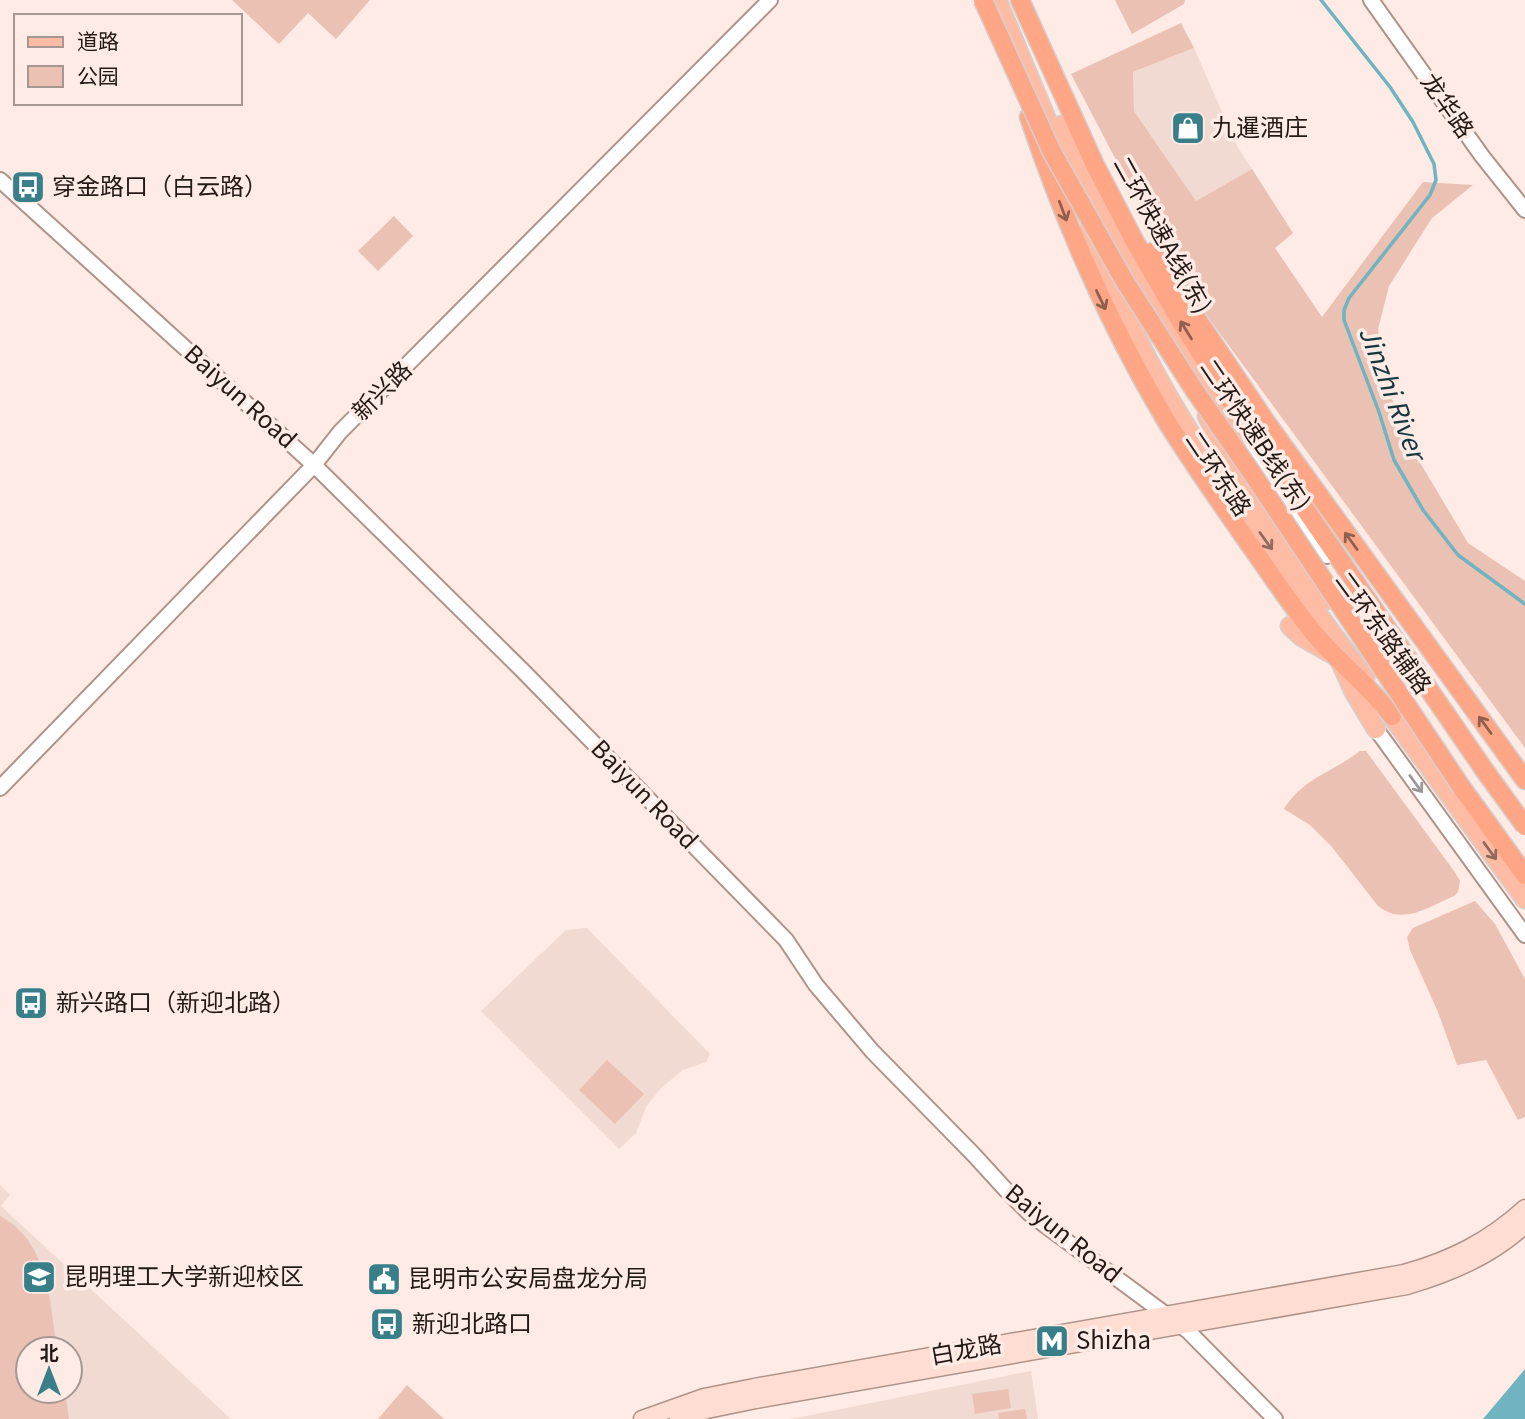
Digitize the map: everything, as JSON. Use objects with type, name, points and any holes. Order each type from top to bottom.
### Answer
[{"type":"highway","name":"二环快速B线(东)","points":[[983,0],[1046,139],[1083,211],[1151,325],[1462,788],[1525,874]]},
{"type":"highway","name":"二环快速A线(东)","points":[[1020,0],[1070,114],[1130,234],[1197,349],[1525,827]]},
{"type":"highway","points":[[1017,77],[1060,206],[1094,285],[1147,388],[1210,488],[1308,627],[1373,693],[1399,712]]},
{"type":"highway","points":[[1070,114],[1116,196],[1247,395],[1525,780]]},
{"type":"main road","name":"二环东路","points":[[997,0],[1050,124],[1105,269],[1148,361],[1205,456],[1316,610],[1525,874]]},
{"type":"main road","name":"二环东路","points":[[1006,0],[1095,196],[1174,339],[1214,433],[1235,471],[1525,899]]},
{"type":"main road","points":[[1174,339],[1244,436]]},
{"type":"main road","points":[[1316,610],[1354,692],[1376,729]]},
{"type":"main road","points":[[1290,626],[1308,642],[1340,660]]},
{"type":"main road","name":"白龙路","points":[[642,1419],[716,1395],[1404,1273],[1433,1265],[1472,1248],[1504,1227],[1525,1208]]},
{"type":"main road","name":"白龙路","points":[[678,1419],[756,1400],[1407,1286],[1437,1278],[1478,1260],[1525,1225]]},
{"type":"street","name":"新兴路","points":[[0,788],[314,465],[340,432],[770,0]]},
{"type":"street","name":"龙华路","points":[[1371,0],[1482,156],[1525,210]]},
{"type":"street","name":"Baiyun Road","points":[[0,180],[314,465],[523,671],[786,940],[816,985],[872,1051],[1030,1214],[1180,1325],[1275,1419]]},
{"type":"street","name":"二环东路辅路","points":[[1244,436],[1262,466],[1525,827]]},
{"type":"street","points":[[1376,729],[1525,935]]},
{"type":"street","points":[[1497,791],[1525,817]]},
{"type":"shaded area","name":"九暹酒庄","points":[[1194,48],[1237,146],[1252,169],[1196,201],[1134,111],[1133,72]]},
{"type":"shaded area","points":[[587,928],[710,1054],[706,1062],[683,1070],[661,1088],[646,1107],[636,1133],[619,1149],[481,1011],[566,930]]},
{"type":"shaded area","name":"昆明理工大学新迎校区","points":[[0,1185],[10,1195],[1,1206],[231,1419],[0,1419]]},
{"type":"shaded area","points":[[1031,1371],[1038,1419],[791,1419]]},
{"type":"green space","points":[[232,0],[370,0],[336,39],[308,13],[279,44]]},
{"type":"green space","points":[[1115,0],[1185,0],[1184,4],[1132,34]]},
{"type":"green space","points":[[1181,23],[1194,48],[1133,72],[1134,111],[1196,201],[1252,169],[1293,233],[1275,248],[1322,317],[1423,182],[1473,185],[1432,218],[1389,286],[1378,329],[1385,382],[1416,456],[1468,543],[1525,581],[1525,748],[1174,271],[1071,74]]},
{"type":"green space","points":[[394,216],[413,236],[378,271],[358,251]]},
{"type":"green space","points":[[1360,751],[1366,751],[1454,871],[1460,881],[1458,892],[1454,896],[1416,913],[1406,915],[1387,912],[1378,906],[1332,847],[1310,825],[1284,809],[1309,783]]},
{"type":"green space","points":[[1475,901],[1495,924],[1525,979],[1525,1117],[1518,1120],[1486,1060],[1457,1065],[1407,937],[1413,928]]},
{"type":"green space","points":[[607,1060],[644,1094],[615,1124],[579,1090]]},
{"type":"green space","points":[[0,1216],[16,1227],[37,1257],[44,1274],[55,1335],[14,1335],[14,1405],[67,1405],[69,1419],[0,1419]]},
{"type":"green space","points":[[407,1385],[444,1419],[378,1419]]},
{"type":"green space","points":[[1008,1389],[1011,1408],[975,1414],[972,1394]]},
{"type":"green space","points":[[1025,1409],[1027,1419],[999,1419],[998,1413]]},
{"type":"water","points":[[1525,1369],[1525,1419],[1483,1419]]},
{"type":"waterway","name":"Jinzhi River","points":[[1321,0],[1390,87],[1413,122],[1434,164],[1436,180],[1430,195],[1349,298],[1344,310],[1344,320],[1394,460],[1423,510],[1458,555],[1525,604]]},
{"type":"place","name":"九暹酒庄","points":[[1188,128]]},
{"type":"place","name":"穿金路口（白云路）","points":[[28,187]]},
{"type":"place","name":"新兴路口（新迎北路）","points":[[31,1003]]},
{"type":"place","name":"昆明理工大学新迎校区","points":[[39,1277]]},
{"type":"place","name":"昆明市公安局盘龙分局","points":[[384,1279]]},
{"type":"place","name":"新迎北路口","points":[[387,1324]]},
{"type":"place","name":"Shizha","points":[[1052,1341]]}]
